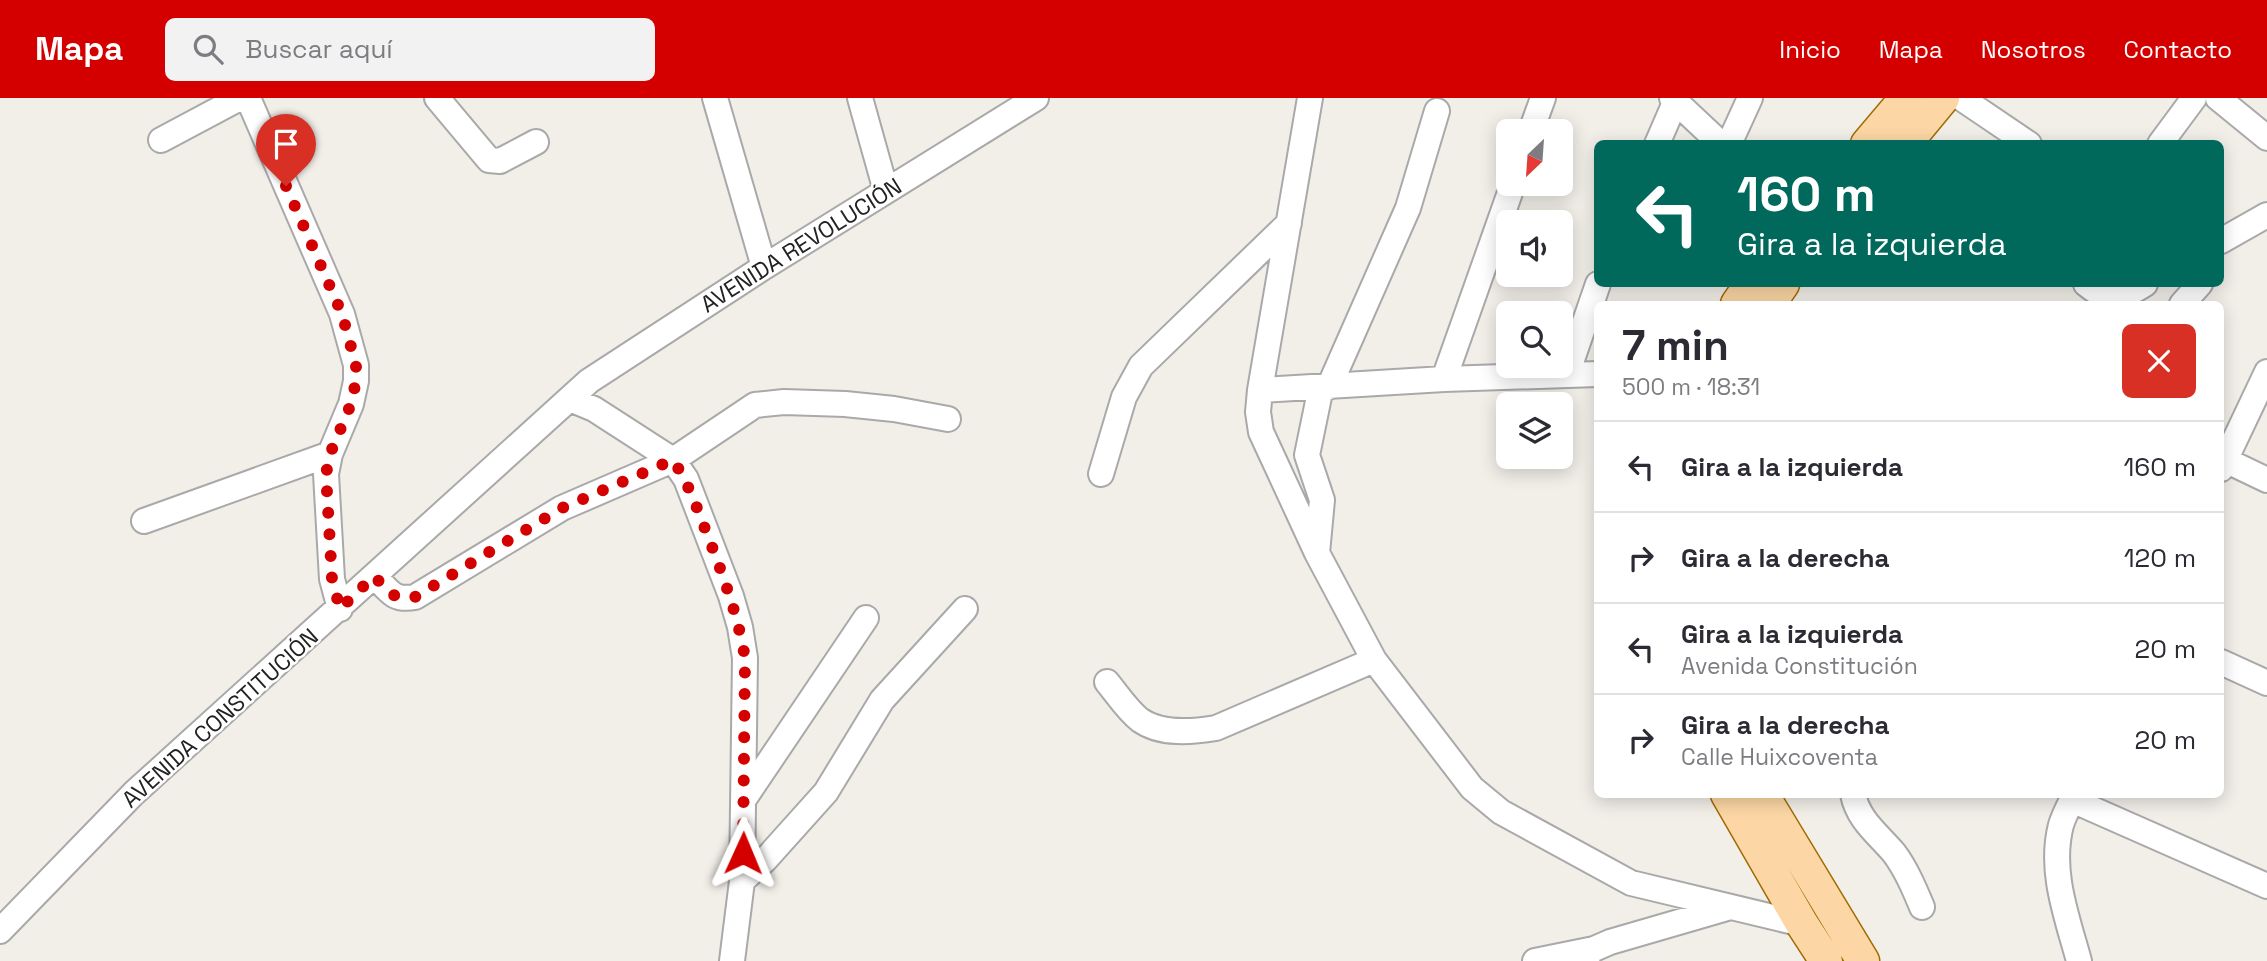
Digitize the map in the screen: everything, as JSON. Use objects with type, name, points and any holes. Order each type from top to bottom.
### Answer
[{"type":"main road","points":[[1907,140],[1943,98]]},
{"type":"main road","points":[[1870,140],[1901,101]]},
{"type":"main road","points":[[1729,798],[1826,961]]},
{"type":"main road","points":[[1764,798],[1863,961]]},
{"type":"street","points":[[161,140],[240,98]]},
{"type":"street","points":[[248,98],[342,314],[351,343],[356,381],[345,423],[330,454],[326,474],[332,579],[340,609]]},
{"type":"street","points":[[437,98],[489,160],[500,161],[536,142]]},
{"type":"street","points":[[715,98],[764,267]]},
{"type":"street","points":[[860,98],[886,191]]},
{"type":"street","name":"AVENIDA REVOLUCIÓN","points":[[570,399],[589,381],[764,267],[1036,98]]},
{"type":"street","points":[[1310,98],[1258,412],[1261,432],[1317,553],[1374,660],[1472,788],[1501,812],[1631,883],[1802,924]]},
{"type":"street","points":[[1536,119],[1544,98]]},
{"type":"street","points":[[1731,140],[1751,98]]},
{"type":"street","points":[[1961,98],[2023,140]]},
{"type":"street","points":[[2163,140],[2194,98]]},
{"type":"street","points":[[2218,98],[2267,138]]},
{"type":"street","points":[[1659,140],[1675,99],[1717,140]]},
{"type":"street","points":[[1901,101],[1904,140]]},
{"type":"street","points":[[1317,553],[1322,500],[1307,454],[1307,446],[1325,387],[1408,208],[1437,111]]},
{"type":"street","points":[[1444,380],[1509,196]]},
{"type":"street","points":[[2224,239],[2258,221]]},
{"type":"street","points":[[2224,257],[2258,221]]},
{"type":"street","points":[[1101,474],[1124,397],[1141,366],[1289,223]]},
{"type":"street","points":[[1573,357],[1597,287]]},
{"type":"street","points":[[2090,287],[2112,299],[2122,297],[2140,287]]},
{"type":"street","points":[[2185,301],[2197,287]]},
{"type":"street","points":[[2224,458],[2267,372]]},
{"type":"street","points":[[1573,374],[1594,374]]},
{"type":"street","points":[[1260,390],[1496,377]]},
{"type":"street","points":[[570,399],[594,409],[673,460],[686,479],[731,596],[740,627],[745,658],[744,799],[742,881],[732,961]]},
{"type":"street","name":"AVENIDA CONSTITUCIÓN","points":[[0,931],[134,793],[570,399]]},
{"type":"street","points":[[374,576],[395,597],[415,597],[562,508],[673,460],[755,405],[771,402],[845,404],[894,409],[948,419]]},
{"type":"street","points":[[144,521],[330,454]]},
{"type":"street","points":[[2224,463],[2267,480]]},
{"type":"street","points":[[742,881],[765,860],[826,792],[882,700],[965,609]]},
{"type":"street","points":[[744,799],[866,618]]},
{"type":"street","points":[[1107,682],[1139,719],[1157,728],[1193,732],[1216,728],[1374,660]]},
{"type":"street","points":[[2224,663],[2267,683]]},
{"type":"street","points":[[1854,798],[1856,808],[1907,874],[1922,907]]},
{"type":"street","points":[[2073,798],[2061,824],[2056,863],[2061,897],[2080,961]]},
{"type":"street","points":[[2075,798],[2267,886]]},
{"type":"street","points":[[1535,961],[1587,955],[1610,942],[1731,907]]},
{"type":"route","points":[[286,186],[342,314],[356,365],[351,404],[330,454],[326,474],[332,579],[340,609],[374,576],[395,597],[415,597],[562,508],[673,460],[686,479],[731,596],[740,627],[745,658],[743,853]]}]
